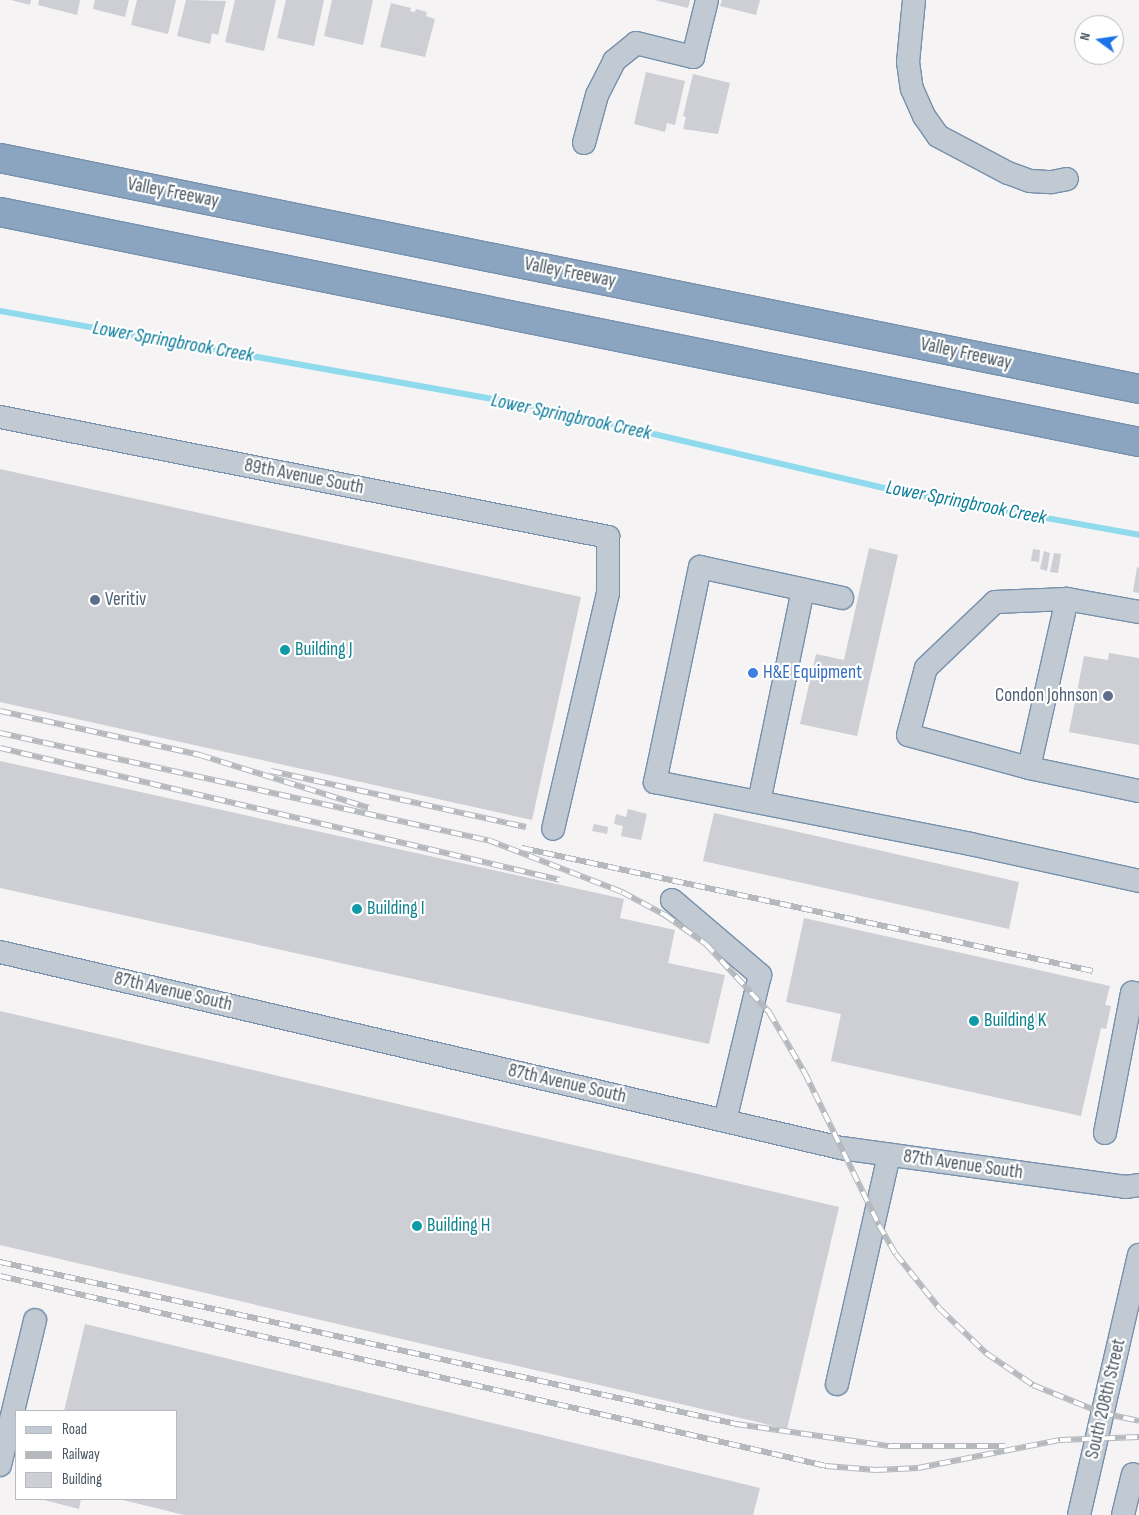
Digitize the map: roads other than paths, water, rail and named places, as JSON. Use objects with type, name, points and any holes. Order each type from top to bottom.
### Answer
[{"type":"highway","name":"Valley Freeway","points":[[0,158],[1139,389]]},
{"type":"highway","points":[[0,212],[1139,442]]},
{"type":"street","points":[[584,143],[597,95],[614,61],[636,43],[693,57],[707,0]]},
{"type":"street","points":[[914,0],[908,62],[912,89],[924,116],[938,136],[1008,173],[1023,178],[1052,182],[1068,179]]},
{"type":"street","name":"89th Avenue South","points":[[0,417],[608,537],[608,593],[553,830]]},
{"type":"street","points":[[842,598],[700,568],[654,782],[971,844],[1139,881]]},
{"type":"street","points":[[759,802],[803,590]]},
{"type":"street","points":[[1139,612],[1067,599],[995,602],[926,668],[908,735],[1029,768],[1139,791]]},
{"type":"street","points":[[1029,768],[1067,599]]},
{"type":"street","points":[[672,900],[760,975],[725,1121]]},
{"type":"street","name":"87th Avenue South","points":[[0,952],[842,1148],[1125,1187],[1139,1185]]},
{"type":"street","points":[[1105,1133],[1132,993],[1139,994]]},
{"type":"street","points":[[837,1384],[889,1155]]},
{"type":"street","name":"South 208th Street","points":[[1079,1515],[1139,1255]]},
{"type":"street","points":[[0,1465],[35,1320]]},
{"type":"street","points":[[1123,1515],[1133,1474]]},
{"type":"waterway","name":"Lower Springbrook Creek","points":[[0,311],[543,408],[892,490],[1139,535]]},
{"type":"railway","points":[[0,711],[200,755],[369,808]]},
{"type":"railway","points":[[0,733],[488,840],[622,892],[665,915],[706,944],[769,1012],[805,1073],[879,1225],[896,1254],[940,1309],[986,1353],[1033,1385],[1102,1413],[1139,1421]]},
{"type":"railway","points":[[0,748],[560,880]]},
{"type":"railway","points":[[271,771],[526,827]]},
{"type":"railway","points":[[522,848],[1093,971]]},
{"type":"railway","points":[[0,1262],[736,1424],[889,1446],[1005,1446]]},
{"type":"railway","points":[[0,1276],[826,1466],[876,1470],[918,1468],[1060,1440],[1139,1437]]},
{"type":"place","name":"Veritiv","points":[[95,600]]},
{"type":"place","name":"Building J","points":[[285,650]]},
{"type":"place","name":"H&E Equipment","points":[[753,673]]},
{"type":"place","name":"Condon Johnson","points":[[1108,696]]},
{"type":"place","name":"Building I","points":[[357,909]]},
{"type":"place","name":"Building K","points":[[974,1021]]},
{"type":"place","name":"Building H","points":[[417,1226]]}]
